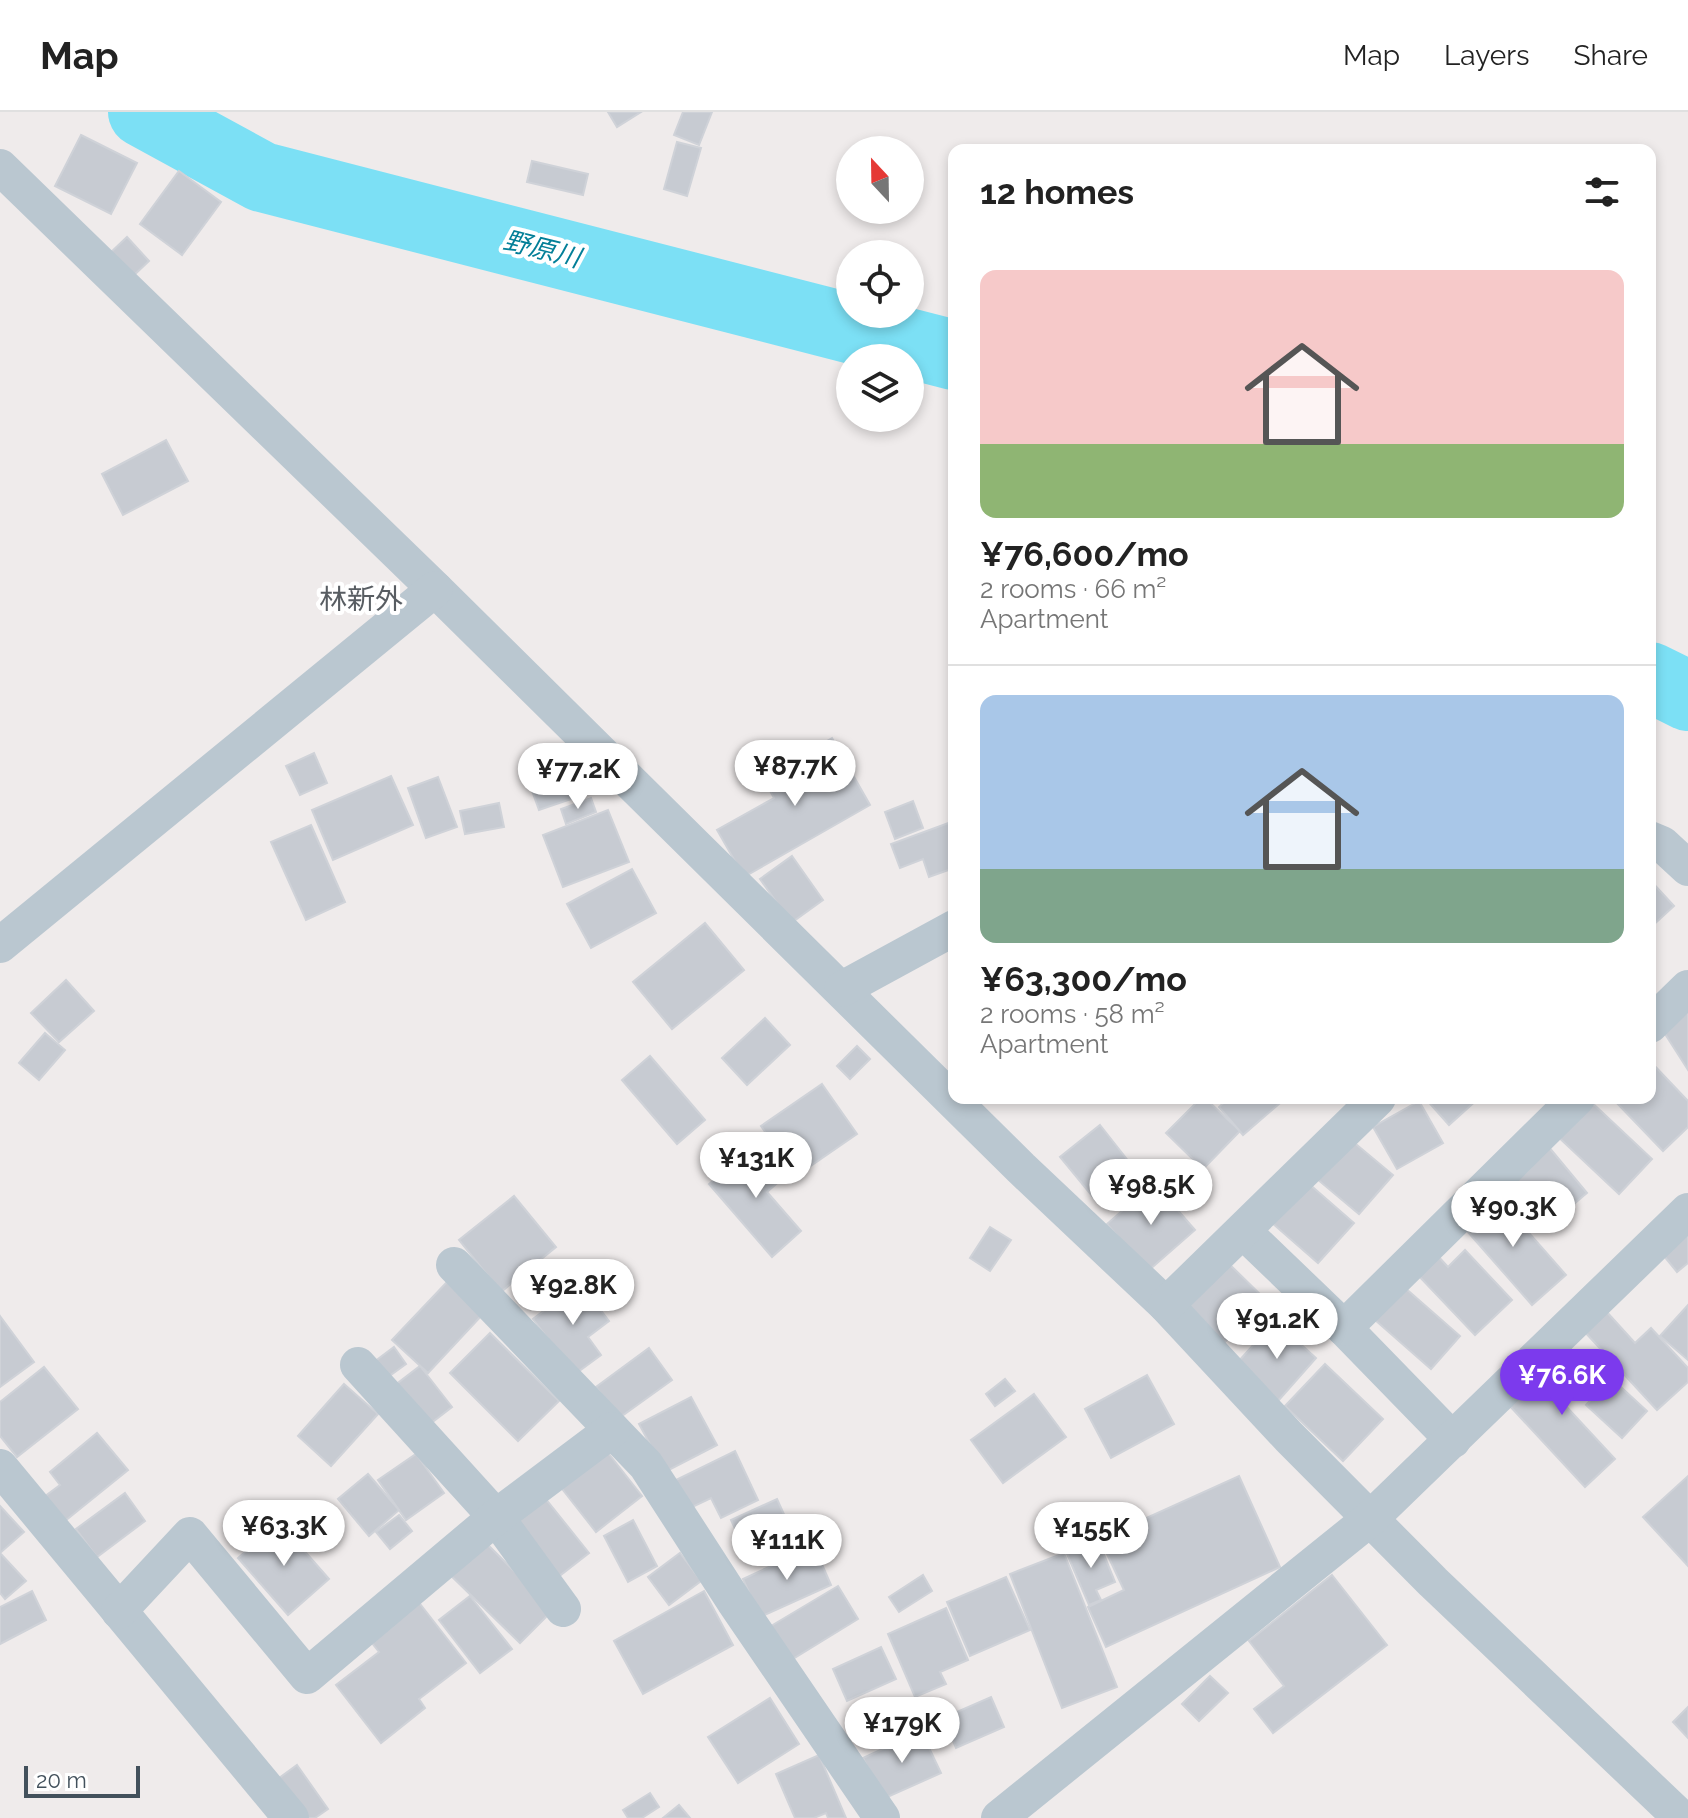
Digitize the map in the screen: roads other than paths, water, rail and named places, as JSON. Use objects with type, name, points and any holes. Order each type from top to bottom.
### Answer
[{"type":"street","points":[[0,167],[435,589],[948,1095]]},
{"type":"street","points":[[0,945],[435,589]]},
{"type":"street","points":[[1656,842],[1688,868]]},
{"type":"street","points":[[842,989],[948,931]]},
{"type":"street","points":[[1656,1019],[1688,988]]},
{"type":"street","points":[[957,1104],[1166,1305],[1289,1437],[1433,1582],[1681,1818]]},
{"type":"street","points":[[1166,1305],[1372,1104]]},
{"type":"street","points":[[1344,1328],[1571,1104]]},
{"type":"street","points":[[999,1818],[1371,1518],[1688,1211]]},
{"type":"street","points":[[1243,1231],[1344,1328],[1453,1440]]},
{"type":"street","points":[[454,1265],[646,1465],[734,1601],[882,1818]]},
{"type":"street","points":[[358,1365],[496,1517],[563,1609]]},
{"type":"street","points":[[119,1611],[190,1535],[307,1676],[496,1517],[612,1430]]},
{"type":"street","points":[[0,1467],[291,1818]]},
{"type":"waterway","name":"野原川","points":[[143,112],[262,177],[948,353]]},
{"type":"waterway","name":"野原川","points":[[1656,680],[1688,696]]},
{"type":"district","name":"林新外","points":[[361,599]]}]
